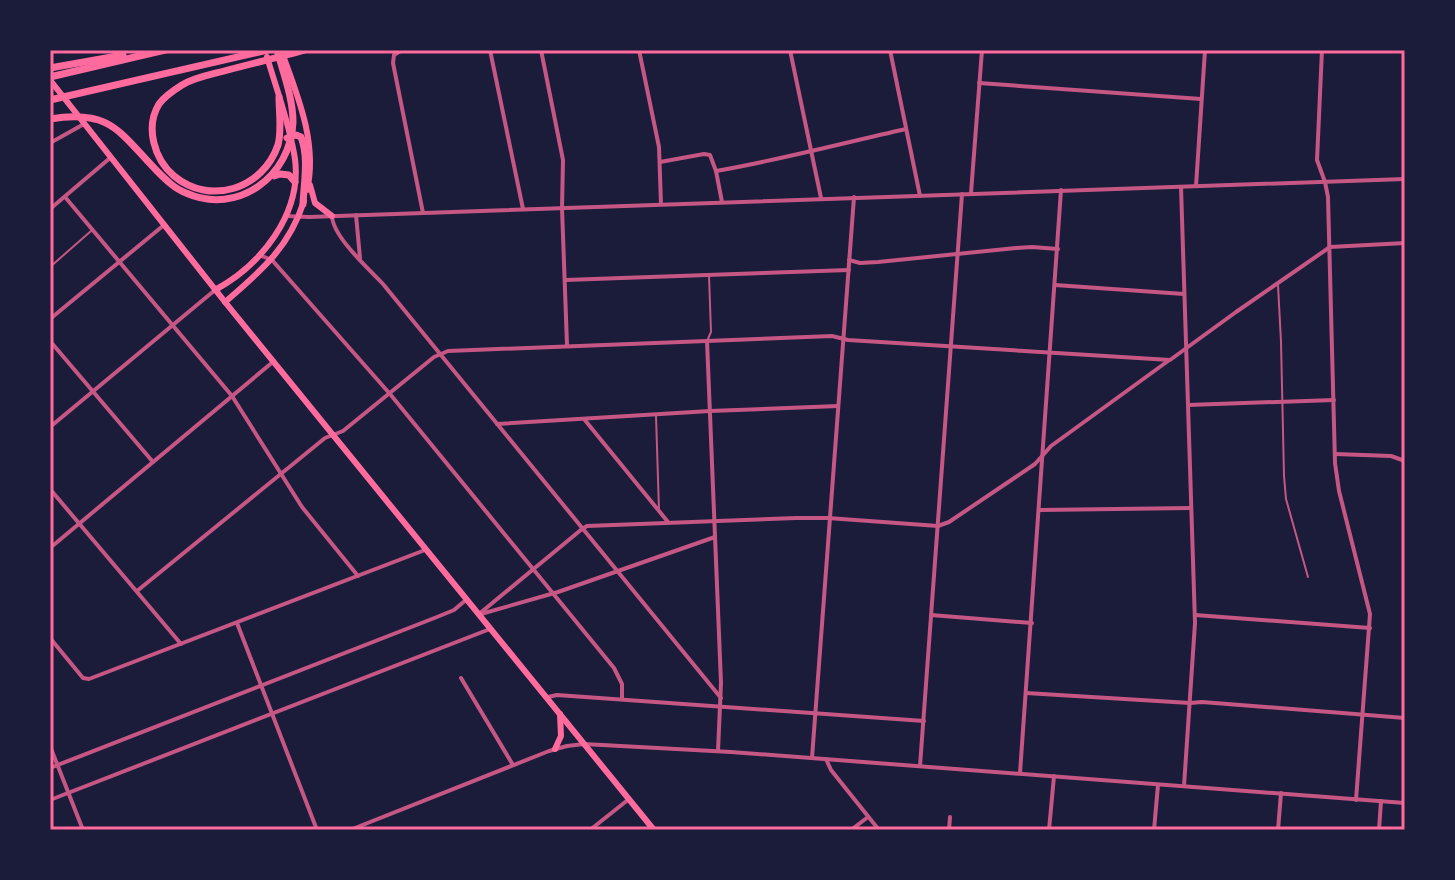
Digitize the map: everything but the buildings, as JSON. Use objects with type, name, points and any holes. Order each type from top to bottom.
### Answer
[{"type":"highway","points":[[50,79],[81,66],[153,50]]},
{"type":"highway","points":[[50,68],[81,66],[165,50]]},
{"type":"highway","points":[[50,100],[267,50]]},
{"type":"highway","points":[[50,119],[78,116],[97,119],[123,134],[175,187],[200,198],[236,198],[258,188],[272,177],[287,151],[293,122],[279,50]]},
{"type":"highway","points":[[279,97],[278,144],[266,168],[244,186],[215,192],[187,184],[174,176],[155,149],[153,118],[160,103],[185,83],[305,50]]},
{"type":"highway","points":[[278,144],[296,135],[301,137],[304,144],[303,204]]},
{"type":"highway","points":[[272,177],[289,175],[295,182]]},
{"type":"main road","points":[[215,290],[228,283],[272,240],[285,216],[295,182],[295,159],[267,50]]},
{"type":"main road","points":[[225,302],[272,260],[287,240],[303,204],[309,178],[309,141],[279,50]]},
{"type":"main road","points":[[50,79],[215,290],[654,830]]},
{"type":"main road","points":[[309,178],[315,203],[332,216]]},
{"type":"main road","points":[[555,749],[561,736],[560,714]]},
{"type":"street","points":[[402,50],[396,52],[392,59],[423,213]]},
{"type":"street","points":[[490,50],[523,209]]},
{"type":"street","points":[[541,50],[561,148],[567,346]]},
{"type":"street","points":[[639,50],[659,147],[661,204]]},
{"type":"street","points":[[790,50],[821,198]]},
{"type":"street","points":[[890,50],[920,196]]},
{"type":"street","points":[[971,193],[982,50]]},
{"type":"street","points":[[1196,186],[1205,50]]},
{"type":"street","points":[[1322,50],[1317,160],[1328,197],[1335,454],[1339,491],[1368,600],[1370,628],[1356,800]]},
{"type":"street","points":[[979,83],[1201,99]]},
{"type":"street","points":[[50,143],[84,124]]},
{"type":"street","points":[[716,171],[906,129]]},
{"type":"street","points":[[660,162],[706,154],[711,157],[722,202]]},
{"type":"street","points":[[50,209],[110,158]]},
{"type":"street","points":[[285,216],[1405,179]]},
{"type":"street","points":[[1181,187],[1195,615],[1184,786]]},
{"type":"street","points":[[1020,773],[1061,190]]},
{"type":"street","points":[[920,766],[962,194]]},
{"type":"street","points":[[65,197],[232,396],[302,507],[358,576]]},
{"type":"street","points":[[812,758],[854,197]]},
{"type":"street","points":[[356,215],[360,258]]},
{"type":"street","points":[[332,216],[336,231],[721,698]]},
{"type":"street","points":[[50,319],[164,225]]},
{"type":"street","points":[[479,614],[587,526],[796,518],[938,526],[949,522],[1035,464],[1051,446],[1330,247],[1405,243]]},
{"type":"street","points":[[849,260],[860,263],[1032,247],[1058,249]]},
{"type":"street","points":[[259,255],[272,260],[390,394],[553,593],[614,668],[622,684],[622,699]]},
{"type":"street","points":[[565,280],[849,270]]},
{"type":"street","points":[[1055,285],[1184,294]]},
{"type":"street","points":[[50,427],[215,290]]},
{"type":"street","points":[[137,591],[325,438],[343,431],[448,351],[832,336],[848,340],[1170,360]]},
{"type":"street","points":[[50,341],[153,462]]},
{"type":"street","points":[[707,341],[721,698],[718,751]]},
{"type":"street","points":[[50,548],[274,361]]},
{"type":"street","points":[[1188,405],[1334,400]]},
{"type":"street","points":[[497,424],[838,406]]},
{"type":"street","points":[[584,419],[668,522]]},
{"type":"street","points":[[1335,454],[1391,456],[1405,461]]},
{"type":"street","points":[[50,489],[181,644]]},
{"type":"street","points":[[1040,510],[1191,508]]},
{"type":"street","points":[[479,614],[553,593],[715,537]]},
{"type":"street","points":[[50,638],[83,678],[89,679],[427,549]]},
{"type":"street","points":[[50,768],[437,617],[454,610],[467,599]]},
{"type":"street","points":[[931,615],[1032,623]]},
{"type":"street","points":[[1195,615],[1370,628]]},
{"type":"street","points":[[237,623],[317,830]]},
{"type":"street","points":[[50,800],[490,629]]},
{"type":"street","points":[[461,678],[513,765]]},
{"type":"street","points":[[1026,693],[1202,702],[1405,718]]},
{"type":"street","points":[[547,699],[552,695],[622,699],[924,721]]},
{"type":"street","points":[[350,830],[555,749],[584,744],[718,751],[1405,803]]},
{"type":"street","points":[[50,746],[83,830]]},
{"type":"street","points":[[826,759],[831,770],[879,830]]},
{"type":"street","points":[[1049,830],[1054,776]]},
{"type":"street","points":[[1154,830],[1158,784]]},
{"type":"street","points":[[1278,830],[1281,793]]},
{"type":"street","points":[[590,830],[629,799]]},
{"type":"street","points":[[1379,830],[1381,801]]},
{"type":"street","points":[[851,830],[868,816]]},
{"type":"street","points":[[949,830],[950,817]]},
{"type":"lane","points":[[50,267],[93,229]]},
{"type":"lane","points":[[707,341],[711,332],[709,275]]},
{"type":"lane","points":[[1278,282],[1286,499],[1308,577]]},
{"type":"lane","points":[[656,415],[659,510]]}]
